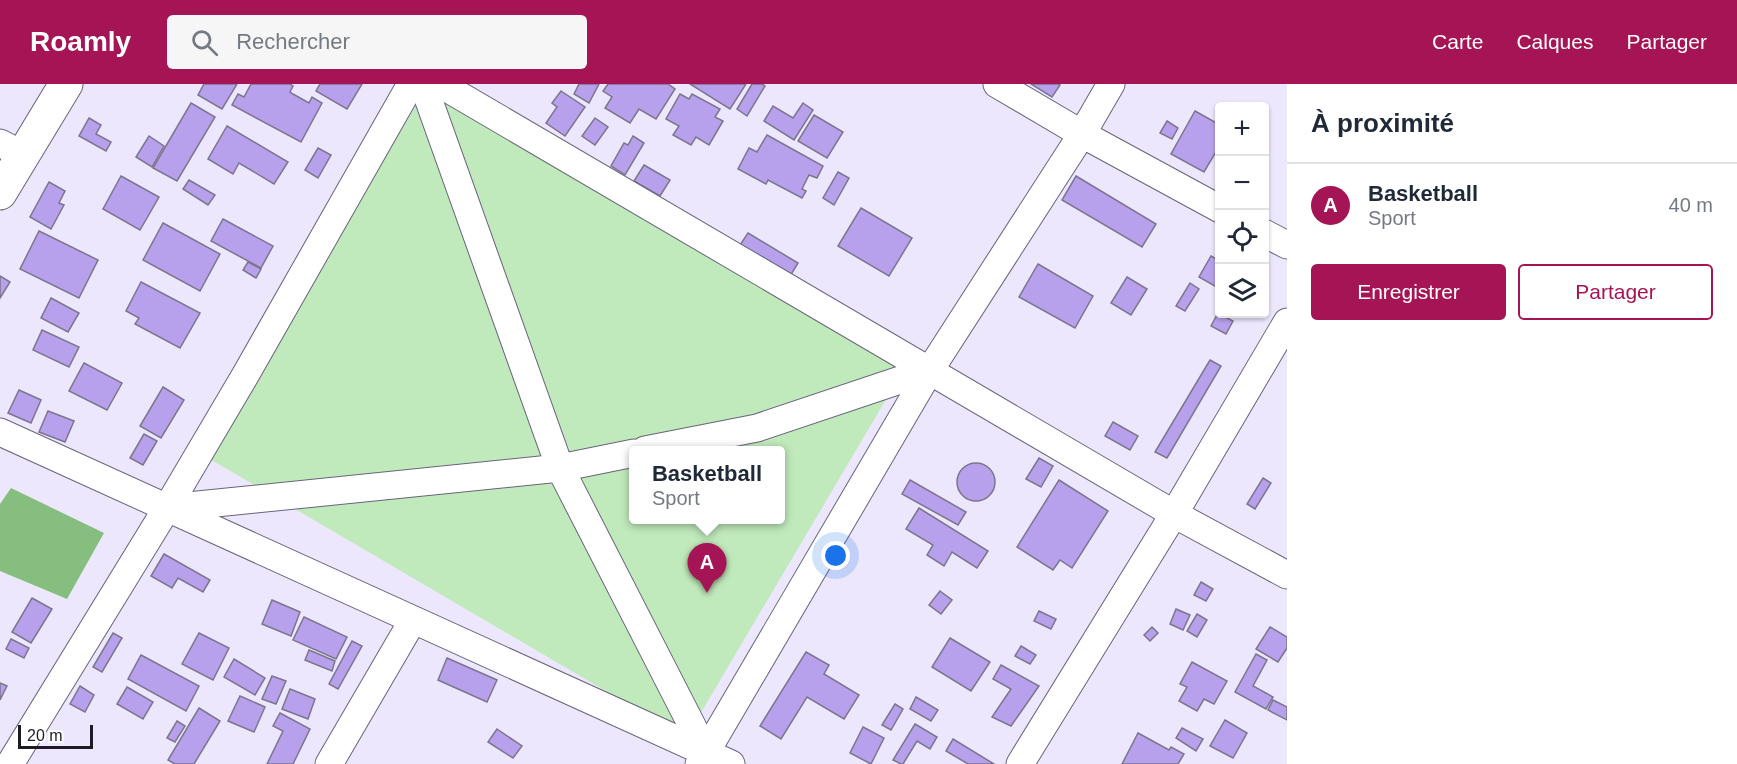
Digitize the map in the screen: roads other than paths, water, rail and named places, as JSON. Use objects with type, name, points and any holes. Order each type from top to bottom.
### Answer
[{"type":"street","points":[[0,193],[12,149],[66,84]]},
{"type":"street","points":[[10,764],[167,508],[252,364],[411,84]]},
{"type":"street","points":[[423,84],[560,468],[702,758]]},
{"type":"street","points":[[440,84],[1174,514],[1287,576]]},
{"type":"street","points":[[997,84],[1082,134],[1215,206]]},
{"type":"street","points":[[702,758],[930,370],[1082,134],[1111,84]]},
{"type":"street","points":[[1269,236],[1287,245]]},
{"type":"street","points":[[1020,764],[1174,514],[1287,322]]},
{"type":"street","points":[[665,446],[757,428],[930,370]]},
{"type":"street","points":[[0,432],[413,620],[702,758],[731,764]]},
{"type":"street","points":[[167,508],[560,468],[629,454]]},
{"type":"street","points":[[329,764],[413,620]]},
{"type":"place","name":"Basketball","points":[[707,593]]}]
